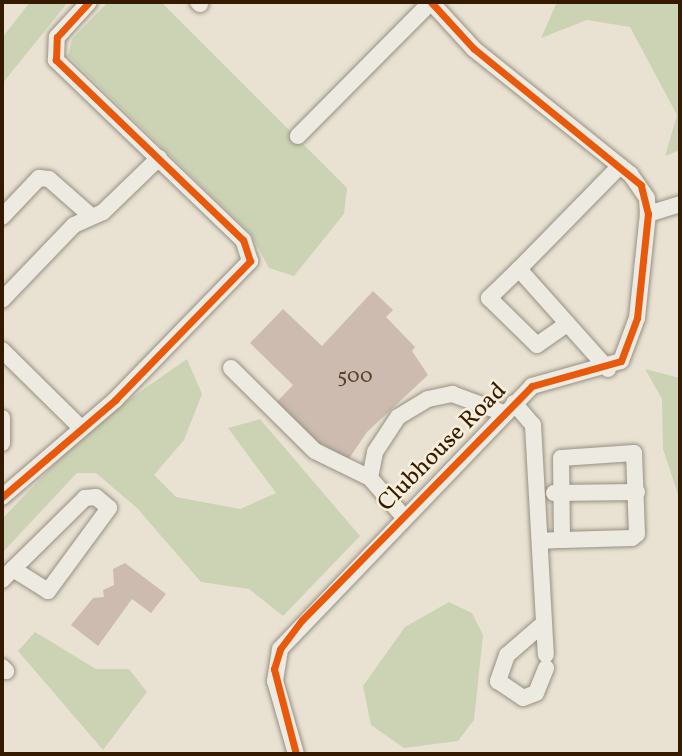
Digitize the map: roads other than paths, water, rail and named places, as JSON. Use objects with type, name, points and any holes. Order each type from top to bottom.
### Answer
[{"type":"street","points":[[2,497],[78,425],[115,400],[250,261],[243,240],[56,60],[57,37],[89,2]]},
{"type":"street","points":[[298,136],[431,2],[474,49],[640,185],[648,214],[631,345],[608,369],[519,269]]},
{"type":"street","points":[[2,300],[91,216],[159,159]]},
{"type":"street","points":[[567,324],[537,345],[489,298],[620,166]]},
{"type":"street","points":[[2,217],[39,178],[49,179],[91,216]]},
{"type":"street","points":[[648,214],[680,204]]},
{"type":"street","points":[[2,350],[78,425]]},
{"type":"street","points":[[231,368],[315,451],[370,478],[403,516]]},
{"type":"street","name":"Clubhouse Road","points":[[296,754],[275,681],[280,649],[403,516],[509,408],[544,380],[608,369]]},
{"type":"street","points":[[370,478],[385,433],[428,399],[462,396],[509,408],[533,425],[540,541],[546,662],[536,693],[523,698],[498,681],[507,655],[544,623]]},
{"type":"street","points":[[2,418],[2,443]]},
{"type":"street","points":[[540,541],[632,538],[637,492],[634,453],[565,454],[562,540]]},
{"type":"street","points":[[537,493],[637,492]]},
{"type":"street","points":[[96,497],[110,508],[48,591],[7,574],[85,498],[96,497]]}]
